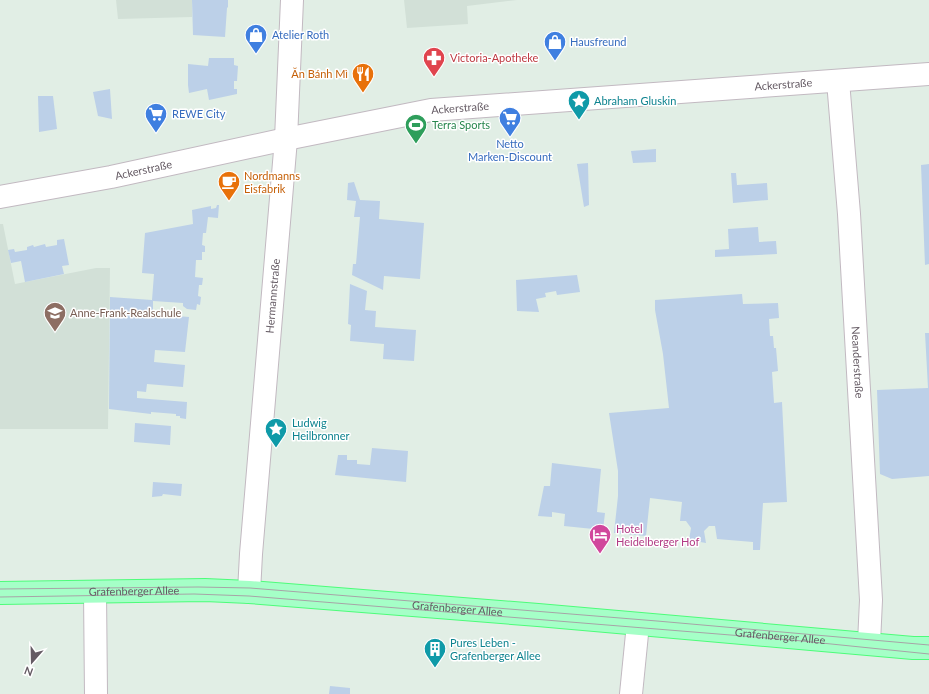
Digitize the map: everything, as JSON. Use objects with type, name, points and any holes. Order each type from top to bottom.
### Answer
[{"type":"main road","name":"Grafenberger Allee","points":[[0,593],[205,590],[249,592],[869,643],[924,649]]},
{"type":"street","name":"Hermannstraße","points":[[249,592],[286,139],[292,0]]},
{"type":"street","name":"Ackerstraße","points":[[0,198],[431,110],[929,74]]},
{"type":"street","name":"Neanderstraße","points":[[838,81],[849,214],[871,600],[869,643]]},
{"type":"street","points":[[96,592],[96,694]]},
{"type":"street","points":[[631,694],[638,624]]},
{"type":"shaded area","points":[[116,0],[192,0],[192,17],[118,19]]},
{"type":"shaded area","points":[[192,0],[228,0],[225,37],[193,35]]},
{"type":"shaded area","points":[[404,0],[517,0],[467,6],[468,24],[407,28]]},
{"type":"shaded area","points":[[209,58],[234,58],[234,65],[238,66],[237,81],[234,81],[234,89],[237,89],[237,94],[209,100],[207,89],[189,93],[188,64],[208,66]]},
{"type":"shaded area","points":[[110,89],[112,119],[98,116],[93,92]]},
{"type":"shaded area","points":[[38,96],[53,96],[57,129],[39,132]]},
{"type":"shaded area","points":[[656,149],[656,162],[633,163],[631,151]]},
{"type":"shaded area","points":[[588,163],[589,205],[584,207],[577,164]]},
{"type":"shaded area","points":[[929,164],[929,264],[925,265],[921,165]]},
{"type":"shaded area","points":[[731,173],[736,173],[737,185],[767,183],[768,200],[733,203]]},
{"type":"shaded area","points":[[354,182],[360,200],[380,201],[379,219],[424,223],[420,279],[384,276],[383,290],[352,275],[353,264],[356,264],[360,217],[354,217],[356,201],[347,200],[348,183]]},
{"type":"shaded area","points":[[217,205],[219,205],[218,218],[208,217],[206,233],[203,233],[202,245],[205,246],[205,252],[202,252],[202,260],[196,260],[195,277],[203,278],[202,285],[199,285],[198,296],[201,297],[200,305],[197,304],[196,310],[187,309],[183,306],[183,303],[153,301],[153,314],[189,317],[185,352],[155,350],[154,362],[185,365],[183,387],[147,384],[146,392],[137,391],[137,398],[187,402],[186,419],[176,416],[176,414],[151,412],[151,414],[109,409],[110,297],[152,300],[154,274],[142,273],[145,233],[193,224],[192,210],[211,206],[211,209],[216,208]]},
{"type":"shaded area","name":"Anne-Frank-Realschule","points":[[0,224],[3,224],[15,284],[96,268],[110,268],[108,429],[0,429]]},
{"type":"shaded area","points":[[758,227],[759,242],[776,241],[777,254],[715,257],[715,250],[729,249],[728,229]]},
{"type":"shaded area","points":[[64,239],[69,265],[62,266],[64,274],[25,282],[21,261],[11,263],[8,250],[14,249],[15,252],[27,250],[27,247],[33,245],[34,247],[45,244],[46,247],[57,245],[57,240]]},
{"type":"shaded area","points":[[577,275],[580,292],[557,295],[556,291],[545,293],[546,297],[536,299],[539,312],[517,311],[516,280]]},
{"type":"shaded area","points":[[350,284],[367,291],[365,310],[376,311],[375,327],[416,330],[414,361],[383,359],[384,344],[350,341],[351,325],[348,324]]},
{"type":"shaded area","points":[[742,294],[743,304],[778,303],[779,318],[769,319],[770,336],[773,336],[774,348],[776,348],[778,371],[772,372],[774,403],[782,402],[787,502],[763,503],[760,550],[753,550],[753,542],[717,539],[715,526],[709,526],[704,531],[706,543],[689,540],[691,528],[686,521],[680,521],[682,502],[650,498],[646,536],[614,533],[618,496],[618,471],[609,413],[669,408],[663,354],[655,310],[655,300]]},
{"type":"shaded area","points":[[925,333],[929,333],[929,476],[892,479],[880,474],[877,390],[928,388]]},
{"type":"shaded area","points":[[135,423],[171,426],[170,445],[134,442]]},
{"type":"shaded area","points":[[372,448],[408,451],[406,482],[335,475],[338,455],[347,455],[347,460],[357,460],[357,464],[370,465]]},
{"type":"shaded area","points":[[552,463],[601,469],[597,512],[605,513],[603,530],[564,526],[565,514],[552,512],[552,517],[538,516],[544,486],[550,486]]},
{"type":"shaded area","points":[[153,482],[182,484],[181,496],[163,494],[162,496],[152,497]]},
{"type":"shaded area","points":[[330,686],[350,688],[350,694],[329,694]]},
{"type":"tram line","points":[[0,589],[198,587],[250,588],[929,645]]},
{"type":"tram line","points":[[0,597],[194,594],[249,596],[792,640],[929,654]]},
{"type":"place","name":"Atelier Roth","points":[[256,54]]},
{"type":"place","name":"Hausfreund","points":[[555,62]]},
{"type":"place","name":"Victoria-Apotheke","points":[[434,78]]},
{"type":"place","name":"Ăn Bánh Mì","points":[[363,94]]},
{"type":"place","name":"Abraham Gluskin","points":[[579,120]]},
{"type":"place","name":"REWE City","points":[[156,134]]},
{"type":"place","name":"Netto Marken-Discount","points":[[510,138]]},
{"type":"place","name":"Terra Sports","points":[[416,144]]},
{"type":"place","name":"Nordmanns Eisfabrik","points":[[229,202]]},
{"type":"place","name":"Anne-Frank-Realschule","points":[[55,332]]},
{"type":"place","name":"Ludwig Heilbronner","points":[[276,448]]},
{"type":"place","name":"Hotel Heidelberger Hof","points":[[600,554]]},
{"type":"place","name":"Pures Leben - Grafenberger Allee","points":[[435,668]]}]
